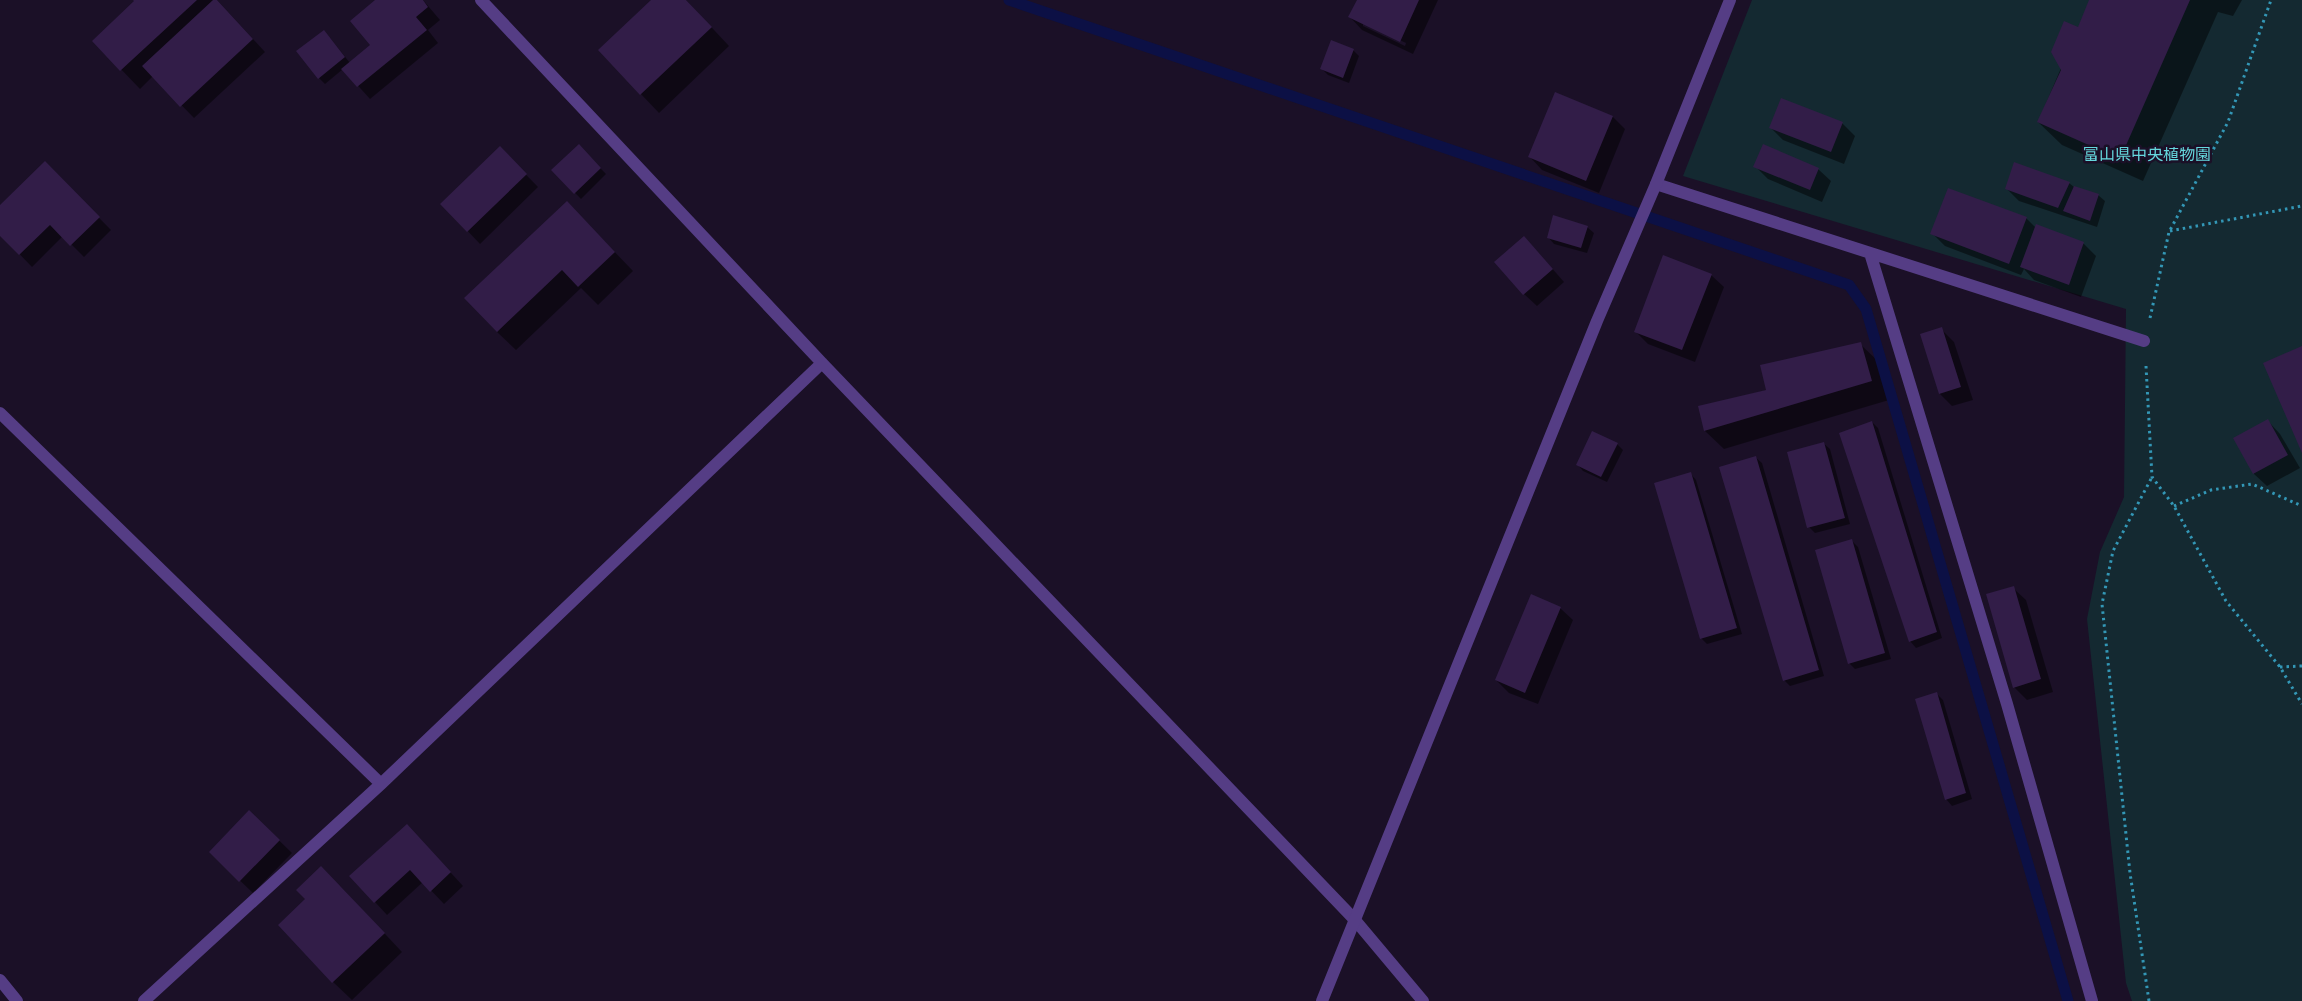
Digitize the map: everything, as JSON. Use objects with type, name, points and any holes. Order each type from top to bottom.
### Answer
[{"type":"street","points":[[481,0],[822,363],[1355,920],[1423,1001]]},
{"type":"street","points":[[1322,1001],[1597,321],[1656,184],[1730,0]]},
{"type":"street","points":[[1656,184],[2144,341]]},
{"type":"street","points":[[1870,253],[2007,704],[2092,1001]]},
{"type":"street","points":[[144,1001],[381,784],[822,363]]},
{"type":"street","points":[[0,413],[381,784]]},
{"type":"street","points":[[0,980],[17,1001]]},
{"type":"path","points":[[2148,1001],[2130,874],[2102,604],[2113,551],[2152,477],[2144,341],[2169,232],[2228,122],[2271,0]]},
{"type":"path","points":[[2169,232],[2302,206]]},
{"type":"path","points":[[2152,477],[2174,506],[2226,601],[2280,667],[2302,704]]},
{"type":"path","points":[[2174,506],[2212,490],[2252,484],[2302,506]]},
{"type":"path","points":[[2280,667],[2302,666]]},
{"type":"green space","name":"富山県中央植物園","points":[[1752,0],[2302,0],[2302,1001],[2132,1001],[2126,983],[2087,619],[2100,552],[2124,497],[2126,309],[1683,176]]},
{"type":"building","points":[[133,0],[197,0],[120,71],[92,41]]},
{"type":"building","points":[[213,0],[217,0],[253,39],[180,107],[142,66]]},
{"type":"building","points":[[375,0],[423,0],[428,7],[416,17],[427,30],[357,87],[341,69],[370,45],[350,21]]},
{"type":"building","points":[[651,0],[686,0],[712,27],[640,95],[598,50]]},
{"type":"building","points":[[1357,0],[1419,0],[1400,42],[1348,17]]},
{"type":"building","points":[[2089,0],[2190,0],[2120,159],[2037,122],[2061,70],[2051,52],[2064,21],[2078,27]]},
{"type":"building","points":[[324,30],[345,57],[318,79],[296,51]]},
{"type":"building","points":[[1331,40],[1354,49],[1343,78],[1320,69]]},
{"type":"building","points":[[1555,92],[1613,116],[1586,181],[1528,157]]},
{"type":"building","points":[[1781,98],[1843,122],[1831,152],[1769,128]]},
{"type":"building","points":[[579,144],[601,168],[574,194],[551,170]]},
{"type":"building","points":[[1763,144],[1819,168],[1810,190],[1753,167]]},
{"type":"building","points":[[500,146],[527,174],[467,232],[440,204]]},
{"type":"building","points":[[45,161],[100,217],[70,246],[50,225],[19,255],[0,236],[0,205]]},
{"type":"building","points":[[2014,162],[2070,182],[2058,208],[2005,189]]},
{"type":"building","points":[[2074,186],[2099,194],[2090,221],[2063,211]]},
{"type":"building","points":[[1948,188],[2027,217],[2009,264],[1930,234]]},
{"type":"building","points":[[567,201],[615,252],[578,287],[562,270],[497,332],[464,298]]},
{"type":"building","points":[[1553,215],[1588,226],[1581,248],[1547,238]]},
{"type":"building","points":[[2036,224],[2084,242],[2069,285],[2020,267]]},
{"type":"building","points":[[1524,236],[1553,269],[1523,295],[1494,262]]},
{"type":"building","points":[[1663,255],[1712,274],[1682,350],[1634,332]]},
{"type":"building","points":[[1942,327],[1961,387],[1939,394],[1920,334]]},
{"type":"building","points":[[1861,342],[1872,381],[1704,431],[1698,406],[1766,390],[1760,365]]},
{"type":"building","points":[[2302,346],[2302,453],[2263,363]]},
{"type":"building","points":[[2268,419],[2288,455],[2253,474],[2233,438]]},
{"type":"building","points":[[1872,421],[1937,632],[1909,642],[1839,433]]},
{"type":"building","points":[[1592,431],[1618,443],[1601,477],[1576,465]]},
{"type":"building","points":[[1824,442],[1845,518],[1807,528],[1787,452]]},
{"type":"building","points":[[1756,456],[1819,670],[1783,681],[1719,467]]},
{"type":"building","points":[[1691,472],[1737,628],[1700,639],[1654,483]]},
{"type":"building","points":[[1852,539],[1885,653],[1848,664],[1815,550]]},
{"type":"building","points":[[2014,586],[2041,679],[2013,688],[1986,594]]},
{"type":"building","points":[[1531,594],[1561,607],[1525,693],[1495,680]]},
{"type":"building","points":[[1937,692],[1966,793],[1945,800],[1915,699]]},
{"type":"building","points":[[249,810],[280,840],[239,882],[209,852]]},
{"type":"building","points":[[407,824],[451,872],[430,892],[410,870],[374,903],[349,876]]},
{"type":"building","points":[[321,866],[385,933],[332,983],[278,925],[305,899],[296,890]]},
{"type":"waterway","points":[[1009,0],[1849,285],[1866,309],[2068,1001]]}]
